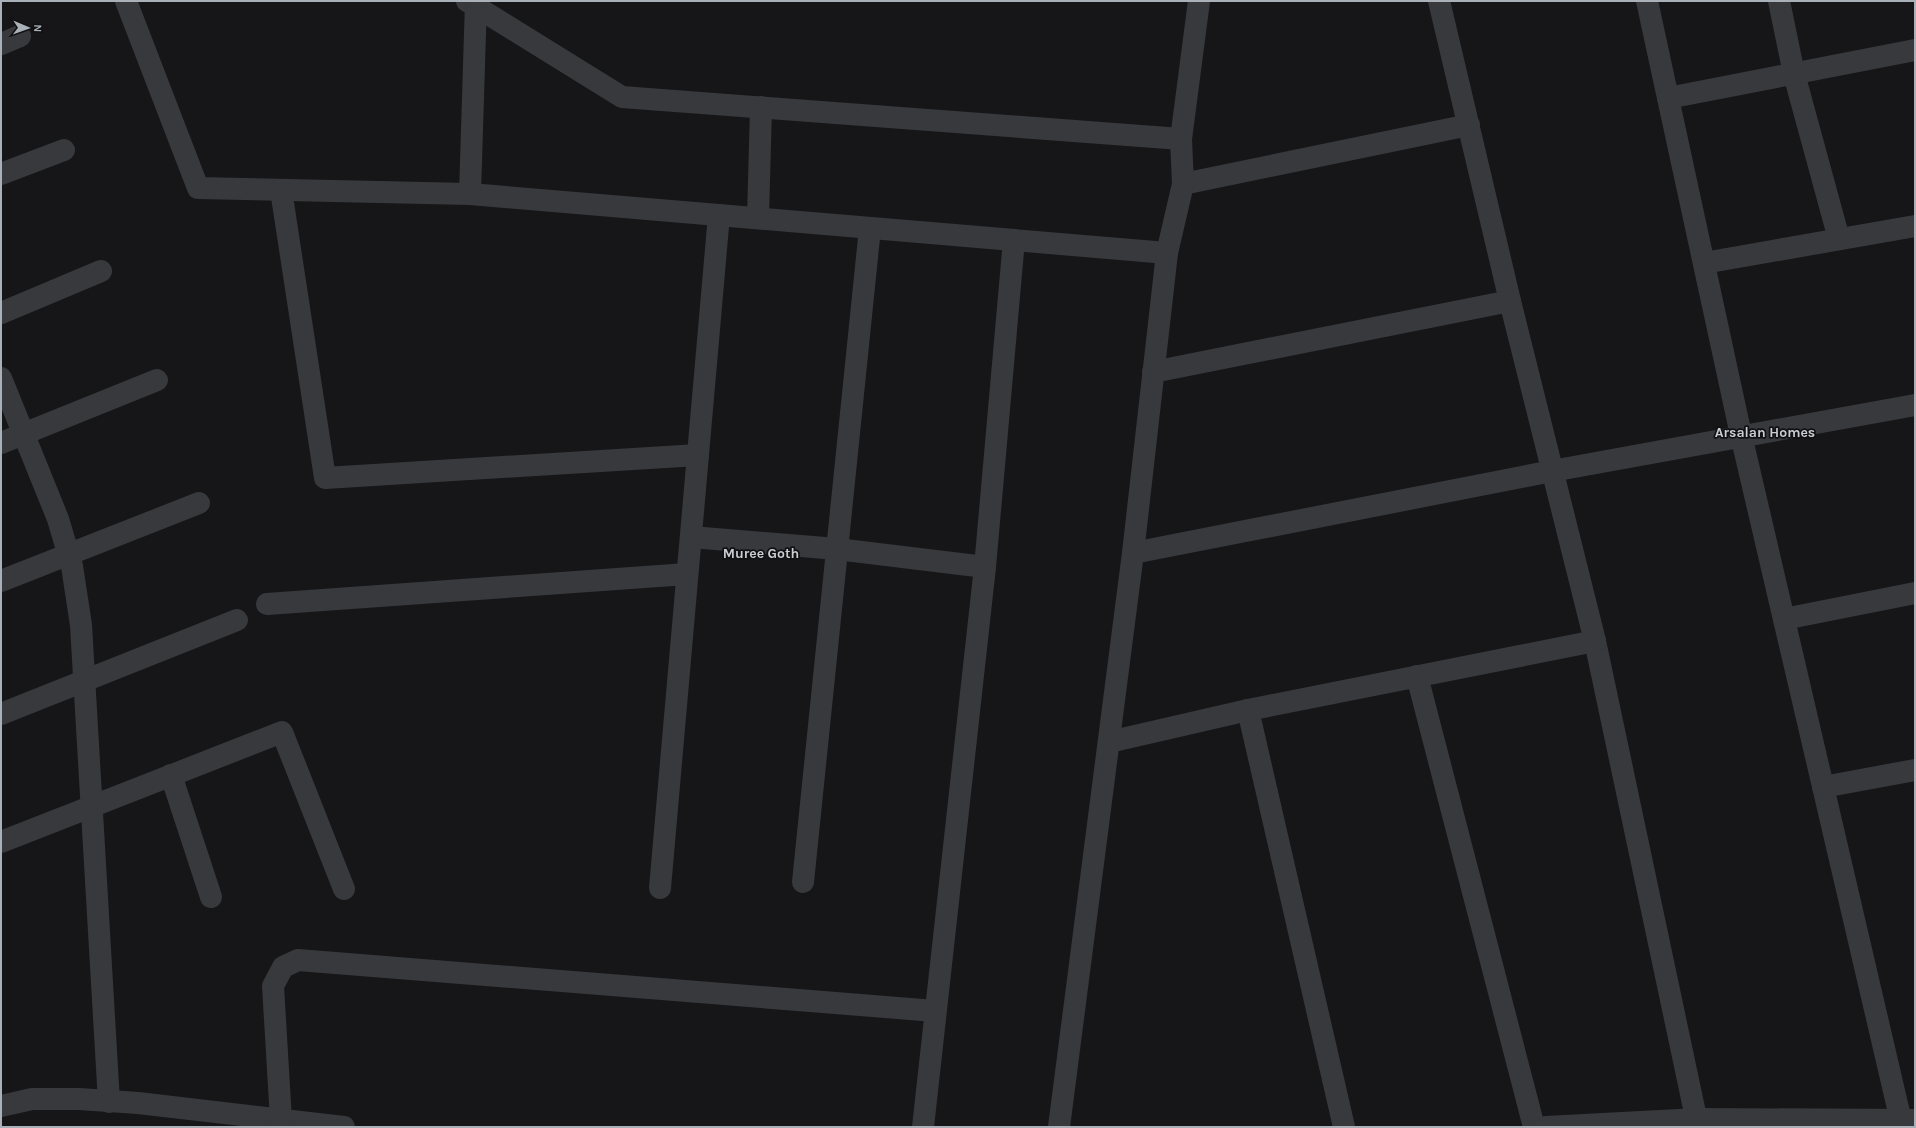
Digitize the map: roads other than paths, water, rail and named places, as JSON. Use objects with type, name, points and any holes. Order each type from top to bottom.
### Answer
[{"type":"street","points":[[126,1],[198,188],[470,194],[1167,253]]},
{"type":"street","points":[[1059,1127],[1133,553],[1167,253],[1183,184],[1181,140],[1199,1]]},
{"type":"street","points":[[1439,1],[1510,301],[1595,641],[1698,1123]]},
{"type":"street","points":[[1546,1127],[1698,1123],[1908,1121],[1823,787],[1741,436],[1647,1]]},
{"type":"street","points":[[1779,1],[1794,74],[1839,239]]},
{"type":"street","points":[[470,194],[473,3]]},
{"type":"street","points":[[473,3],[622,97],[1181,140]]},
{"type":"street","points":[[1668,98],[1915,50]]},
{"type":"street","points":[[758,218],[761,107]]},
{"type":"street","points":[[1183,184],[1469,125]]},
{"type":"street","points":[[1,174],[64,150]]},
{"type":"street","points":[[281,190],[325,478],[698,455]]},
{"type":"street","points":[[660,888],[719,215]]},
{"type":"street","points":[[1704,264],[1915,226]]},
{"type":"street","points":[[803,882],[870,228]]},
{"type":"street","points":[[923,1127],[985,567],[1014,240]]},
{"type":"street","points":[[1,313],[102,271]]},
{"type":"street","points":[[1153,372],[1510,301]]},
{"type":"street","points":[[1,378],[58,519],[72,566],[81,625],[109,1102]]},
{"type":"street","points":[[1,443],[156,380]]},
{"type":"street","points":[[1133,553],[1552,471],[1915,405]]},
{"type":"street","points":[[1,581],[199,503]]},
{"type":"street","points":[[691,537],[836,549],[985,567]]},
{"type":"street","points":[[267,604],[687,574]]},
{"type":"street","points":[[1784,619],[1915,593]]},
{"type":"street","points":[[1,714],[237,620]]},
{"type":"street","points":[[1109,742],[1248,710],[1595,641]]},
{"type":"street","points":[[1417,676],[1534,1127]]},
{"type":"street","points":[[1248,710],[1344,1127]]},
{"type":"street","points":[[1,842],[282,732],[344,889]]},
{"type":"street","points":[[1823,787],[1915,770]]},
{"type":"street","points":[[171,775],[211,897]]},
{"type":"street","points":[[281,1120],[274,986],[283,967],[298,960],[935,1011]]},
{"type":"street","points":[[1,1106],[32,1099],[138,1103],[344,1127]]},
{"type":"district","name":"Arsalan Homes","points":[[1765,432]]},
{"type":"district","name":"Muree Goth","points":[[761,553]]}]
